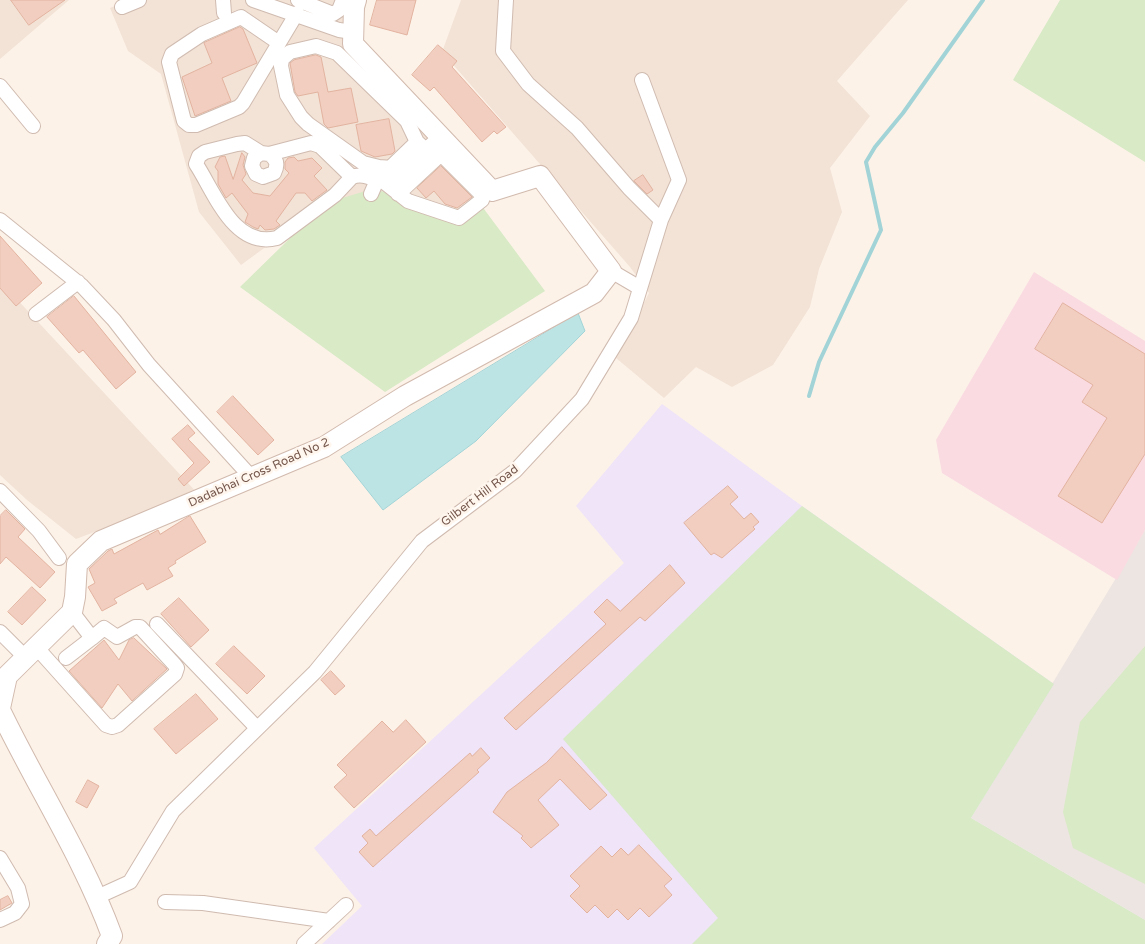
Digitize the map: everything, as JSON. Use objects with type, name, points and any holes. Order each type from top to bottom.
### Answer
[{"type":"street","points":[[122,7],[139,0]]},
{"type":"street","points":[[253,0],[333,14],[339,10],[343,0]]},
{"type":"street","points":[[356,0],[353,44],[429,150],[492,190],[540,176],[611,272],[640,288]]},
{"type":"street","points":[[506,0],[503,51],[528,84],[578,128],[630,188],[661,220]]},
{"type":"street","points":[[297,7],[340,30],[353,32]]},
{"type":"street","points":[[279,43],[241,17],[202,34],[172,54],[170,62],[184,121],[189,125],[196,125],[239,107],[279,43],[297,7]]},
{"type":"street","points":[[352,177],[320,146],[311,143],[265,153],[245,143],[237,144],[205,152],[199,156],[196,164],[236,228],[250,237],[269,240],[277,238],[335,195],[352,177],[359,174],[380,181],[408,201],[458,219],[482,200],[483,196],[429,150],[407,121],[337,53],[316,46],[304,47],[286,55],[281,66],[287,95],[301,117],[363,163],[406,168]]},
{"type":"street","name":"Gilbert Hill Road","points":[[97,897],[130,882],[173,811],[256,727],[315,672],[422,541],[515,471],[582,399],[631,318],[661,220],[678,180],[642,80]]},
{"type":"street","points":[[0,86],[33,126]]},
{"type":"street","points":[[391,167],[429,150]]},
{"type":"street","points":[[380,181],[393,180],[429,150]]},
{"type":"street","points":[[398,194],[429,150]]},
{"type":"street","points":[[371,194],[380,181]]},
{"type":"street","points":[[0,220],[78,282],[114,320],[149,365],[252,478]]},
{"type":"street","name":"Dadabhai Cross Road No 2","points":[[70,614],[75,598],[77,564],[101,541],[324,447],[405,396],[594,293],[611,272]]},
{"type":"street","points":[[36,314],[78,282]]},
{"type":"street","points":[[0,492],[39,531],[59,558]]},
{"type":"street","points":[[86,636],[70,614],[7,676],[0,709],[29,769],[97,897],[112,936],[107,944]]},
{"type":"street","points":[[156,624],[256,727]]},
{"type":"street","points":[[0,632],[31,653],[106,725],[112,727],[118,725],[175,674],[177,668],[140,627],[135,627],[117,637],[104,628],[86,636],[66,658]]},
{"type":"street","points":[[0,858],[18,888],[22,904],[15,913],[0,920]]},
{"type":"street","points":[[166,902],[203,903],[329,921]]},
{"type":"street","points":[[304,944],[346,905]]},
{"type":"shaded area","points":[[0,0],[69,0],[0,59]]},
{"type":"shaded area","points":[[129,0],[367,0],[358,41],[497,181],[459,225],[323,205],[241,265],[199,212],[161,74],[128,51],[110,8]]},
{"type":"shaded area","points":[[461,0],[908,0],[837,81],[870,116],[830,168],[842,212],[819,269],[810,307],[773,365],[732,387],[696,367],[664,398],[616,358],[649,293],[630,267],[442,52]]},
{"type":"shaded area","points":[[1034,272],[1145,341],[1145,530],[1117,580],[942,473],[936,440]]},
{"type":"shaded area","points":[[0,281],[200,496],[155,509],[76,539],[27,500],[0,475]]},
{"type":"shaded area","points":[[662,404],[802,506],[1054,684],[971,818],[1145,920],[1145,944],[322,944],[362,906],[314,848],[624,563],[576,506]]},
{"type":"shaded area","points":[[1145,530],[1145,920],[971,818]]},
{"type":"green space","points":[[1060,0],[1145,0],[1145,162],[1013,80]]},
{"type":"green space","points":[[372,189],[470,212],[481,205],[545,291],[385,392],[240,287],[326,203]]},
{"type":"green space","points":[[802,506],[1054,684],[971,818],[1145,920],[1145,944],[692,944],[718,918],[563,739]]},
{"type":"green space","points":[[1145,646],[1145,884],[1073,848],[1063,812],[1080,722]]},
{"type":"water","points":[[578,313],[585,331],[476,441],[383,510],[341,457]]},
{"type":"building","points":[[11,0],[65,0],[29,25]]},
{"type":"building","points":[[377,0],[416,0],[407,35],[370,25]]},
{"type":"building","points":[[240,27],[243,29],[257,63],[222,78],[231,101],[195,116],[182,77],[212,63],[204,43]]},
{"type":"building","points":[[438,45],[457,61],[452,67],[506,127],[497,134],[494,131],[482,142],[434,87],[430,91],[412,75]]},
{"type":"building","points":[[316,55],[321,57],[328,92],[351,88],[358,122],[328,128],[324,124],[318,92],[298,96],[295,92],[290,63],[294,60]]},
{"type":"building","points":[[389,119],[395,151],[392,154],[375,157],[361,151],[356,125]]},
{"type":"building","points":[[242,153],[245,157],[243,165],[246,174],[242,180],[253,193],[270,196],[289,173],[285,169],[285,162],[288,158],[294,157],[298,161],[312,158],[322,168],[314,176],[327,190],[312,201],[305,193],[296,193],[276,221],[280,225],[274,229],[265,230],[260,225],[258,229],[253,227],[245,222],[248,214],[232,193],[226,198],[218,184],[218,171],[215,167],[220,157],[225,156],[233,179]]},
{"type":"building","points":[[441,166],[472,197],[457,208],[445,204],[434,191],[426,198],[417,188]]},
{"type":"building","points":[[643,175],[653,190],[647,194],[634,181]]},
{"type":"building","points":[[0,236],[42,283],[16,306],[0,288]]},
{"type":"building","points":[[74,296],[136,372],[116,389],[83,350],[79,353],[47,317]]},
{"type":"building","points":[[1063,303],[1145,354],[1145,454],[1102,523],[1058,496],[1107,418],[1082,402],[1093,385],[1035,349]]},
{"type":"building","points":[[233,396],[274,440],[258,455],[217,412]]},
{"type":"building","points":[[188,425],[195,433],[188,439],[210,462],[184,486],[178,479],[194,463],[172,439]]},
{"type":"building","points":[[728,486],[738,497],[730,504],[744,519],[751,513],[759,522],[753,527],[755,529],[722,558],[714,553],[711,555],[684,523]]},
{"type":"building","points":[[6,510],[25,529],[18,537],[55,572],[40,588],[6,557],[0,564],[0,516]]},
{"type":"building","points":[[190,516],[206,542],[175,561],[176,563],[168,568],[173,576],[147,590],[143,583],[114,599],[117,603],[102,611],[88,587],[95,583],[89,569],[108,551],[112,549],[114,554],[158,530],[160,534]]},
{"type":"building","points":[[670,565],[685,583],[645,621],[640,617],[516,730],[504,718],[606,624],[594,612],[607,599],[620,611]]},
{"type":"building","points":[[32,587],[46,600],[22,625],[8,612]]},
{"type":"building","points":[[179,598],[209,630],[191,647],[161,614]]},
{"type":"building","points":[[134,638],[167,669],[132,701],[118,684],[102,708],[69,671],[104,640],[119,660],[129,640]]},
{"type":"building","points":[[234,646],[265,676],[247,694],[216,664]]},
{"type":"building","points":[[331,671],[345,686],[335,695],[321,680]]},
{"type":"building","points":[[196,694],[218,719],[176,754],[154,729]]},
{"type":"building","points":[[406,720],[426,742],[354,808],[334,787],[347,775],[337,765],[382,721],[393,732]]},
{"type":"building","points":[[562,747],[607,795],[590,810],[560,779],[538,800],[559,825],[531,848],[521,838],[523,836],[493,812],[507,792],[546,763]]},
{"type":"building","points":[[481,748],[490,758],[477,770],[479,772],[373,867],[359,852],[368,843],[362,836],[370,829],[376,836],[470,753],[472,756]]},
{"type":"building","points":[[88,780],[99,786],[87,808],[76,802]]},
{"type":"building","points":[[639,845],[672,879],[664,886],[672,895],[649,917],[640,908],[628,920],[617,909],[608,918],[595,905],[587,913],[570,896],[580,886],[570,876],[601,846],[612,857],[621,848],[628,855]]},
{"type":"building","points":[[8,896],[12,903],[0,910],[0,900]]},
{"type":"waterway","points":[[809,396],[819,362],[881,230],[866,162],[983,0]]}]
